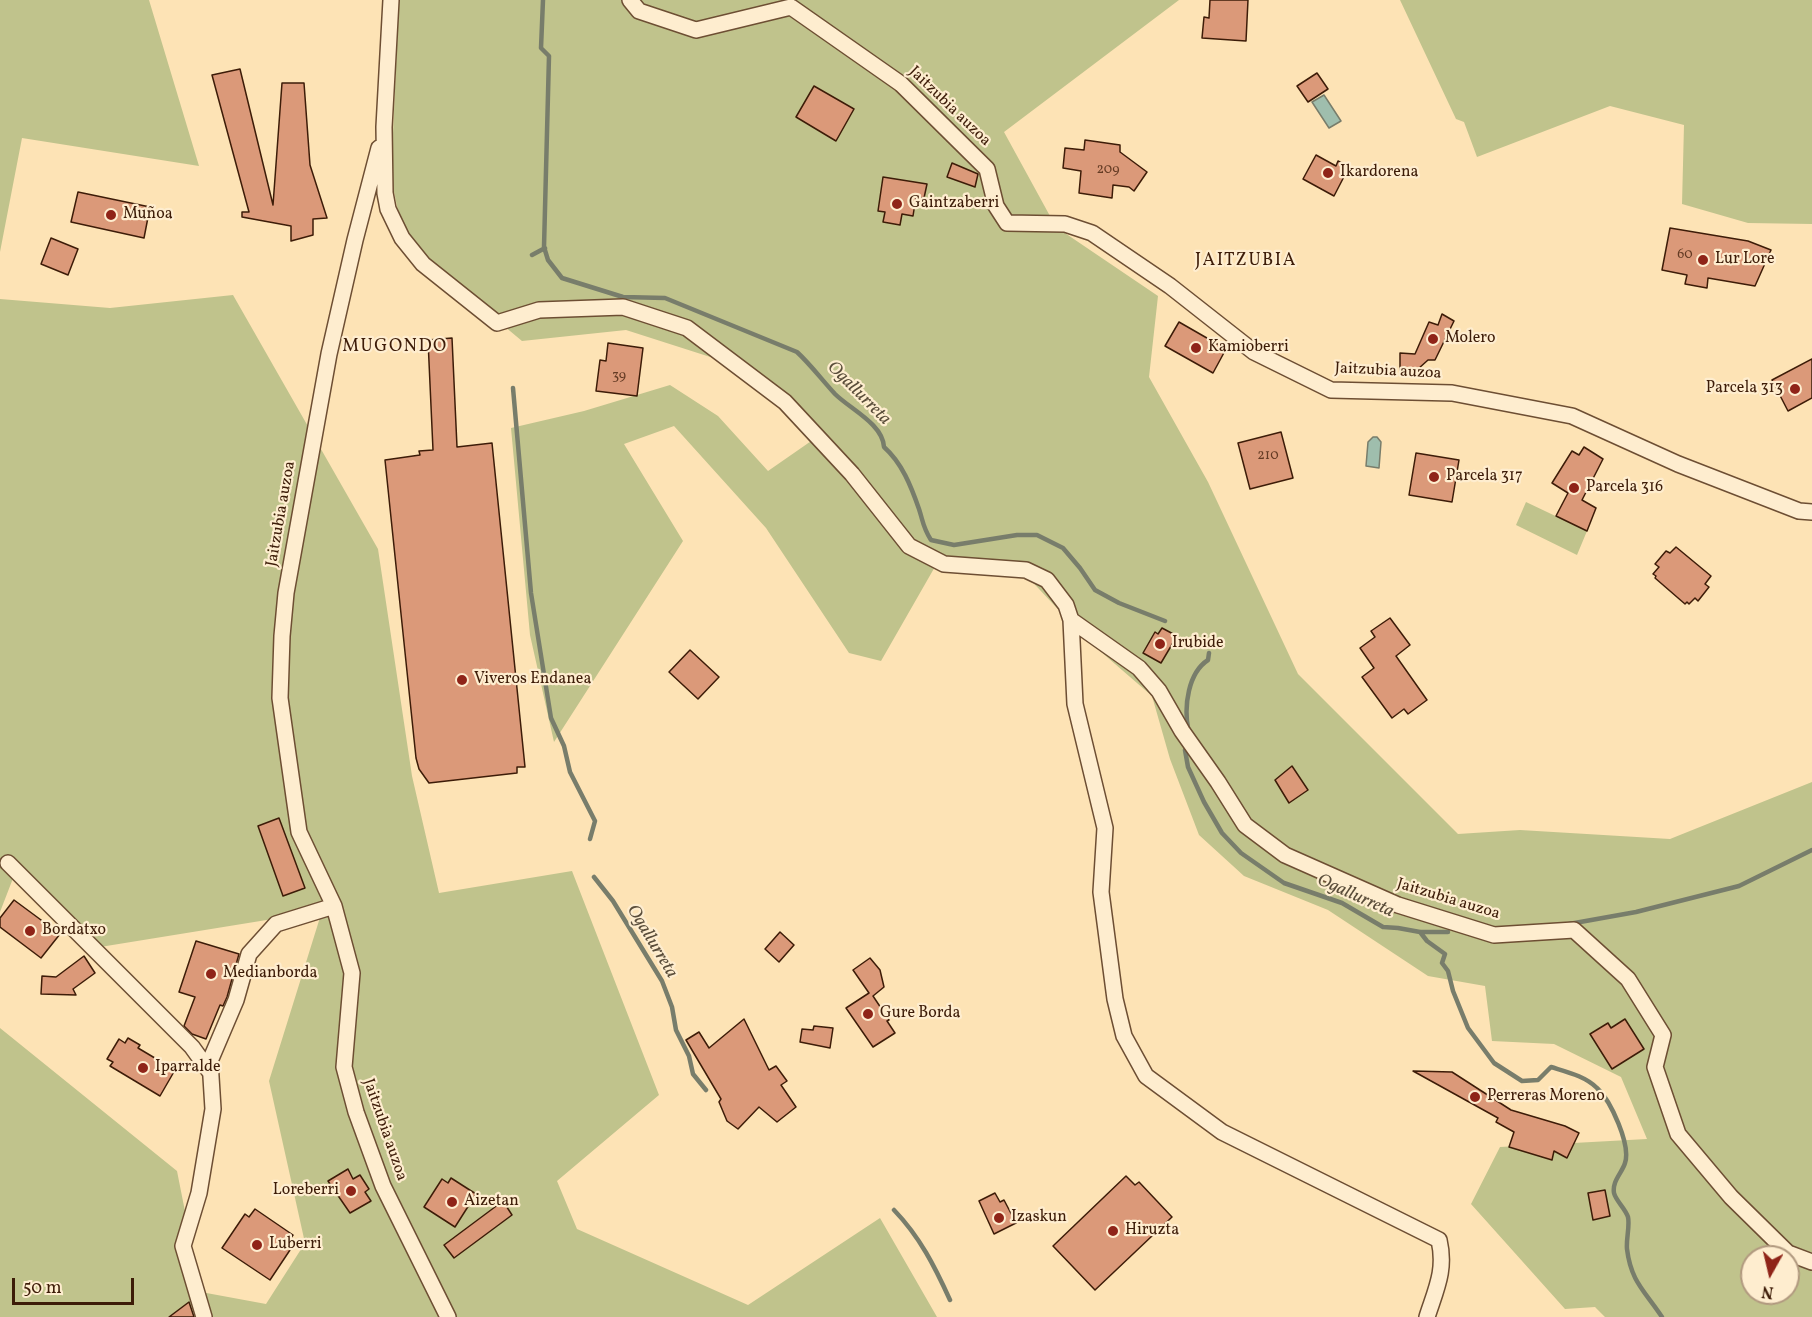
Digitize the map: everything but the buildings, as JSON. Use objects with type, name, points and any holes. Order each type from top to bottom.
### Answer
[{"type":"street","name":"Jaitzubia auzoa","points":[[391,0],[384,128],[385,193],[388,209],[402,238],[423,264],[497,323],[539,310],[623,307],[687,328],[785,402],[852,474],[909,546],[944,564],[1026,570],[1047,580],[1066,605],[1071,620],[1075,704],[1105,828],[1101,892],[1115,999],[1124,1036],[1146,1076],[1222,1132],[1439,1240],[1443,1258],[1441,1273],[1427,1317]]},
{"type":"street","name":"Jaitzubia auzoa","points":[[630,0],[639,11],[696,30],[791,7],[901,84],[987,169],[996,206],[1006,223],[1065,224],[1092,233],[1170,286],[1254,352],[1331,390],[1452,393],[1572,416],[1678,464],[1799,511],[1812,512]]},
{"type":"street","name":"Jaitzubia auzoa","points":[[384,128],[329,354],[286,593],[280,698],[299,832],[334,906],[352,973],[344,1067],[356,1113],[383,1186],[448,1317]]},
{"type":"street","name":"Jaitzubia auzoa","points":[[1071,620],[1139,668],[1159,691],[1182,731],[1245,825],[1285,855],[1398,905],[1494,935],[1574,930],[1628,979],[1663,1035],[1655,1067],[1678,1134],[1731,1197],[1788,1253],[1812,1262]]},
{"type":"street","points":[[8,863],[192,1047],[210,1072]]},
{"type":"street","points":[[204,1317],[183,1246],[199,1192],[213,1109],[210,1061],[236,1000],[249,954],[276,924],[334,906]]},
{"type":"green space","points":[[0,0],[149,0],[199,166],[22,138],[0,252]]},
{"type":"green space","points":[[399,0],[1179,0],[1004,132],[1056,227],[1158,296],[1149,377],[1208,482],[1298,674],[1458,834],[1520,830],[1670,839],[1812,782],[1812,1317],[1605,1317],[1595,1307],[1565,1309],[1471,1204],[1500,1147],[1647,1139],[1621,1077],[1554,1044],[1492,1041],[1485,986],[1428,976],[1328,910],[1244,876],[1199,835],[1170,759],[1152,696],[1085,638],[1024,573],[940,558],[881,661],[849,653],[766,528],[674,426],[624,444],[683,541],[554,742],[530,635],[511,428],[584,411],[670,385],[718,416],[768,471],[817,437],[754,371],[626,330],[522,341],[432,266],[401,226],[391,177]]},
{"type":"green space","points":[[1400,0],[1812,0],[1812,224],[1748,223],[1682,204],[1684,125],[1610,106],[1477,157],[1464,122],[1456,119]]},
{"type":"green space","points":[[233,295],[378,549],[412,776],[439,893],[572,871],[659,1095],[557,1181],[577,1229],[748,1305],[880,1218],[937,1317],[0,1317],[0,1028],[177,1171],[201,1292],[266,1304],[305,1243],[269,1081],[322,911],[94,948],[17,868],[0,912],[0,299],[110,308]]},
{"type":"green space","points":[[1526,502],[1587,531],[1577,555],[1516,525]]},
{"type":"shaded area","points":[[1324,95],[1341,121],[1329,128],[1312,102]]},
{"type":"shaded area","points":[[1373,437],[1377,437],[1381,442],[1379,468],[1366,466],[1368,442]]},
{"type":"waterway","name":"Ogallurreta","points":[[543,0],[541,48],[549,56],[544,247],[548,260],[562,278],[623,297],[665,298],[797,352],[841,400],[878,431],[884,447],[896,460],[905,475],[931,540],[954,545],[1017,535],[1037,535],[1063,548],[1095,590],[1119,603],[1165,621]]},
{"type":"waterway","name":"Ogallurreta","points":[[532,255],[545,248]]},
{"type":"waterway","name":"Ogallurreta","points":[[513,388],[531,593],[551,718],[564,746],[570,772],[595,821],[590,839]]},
{"type":"waterway","name":"Ogallurreta","points":[[1188,728],[1189,691],[1196,673],[1208,660],[1209,653]]},
{"type":"waterway","name":"Ogallurreta","points":[[1185,750],[1188,767],[1204,802],[1222,833],[1241,853],[1284,883],[1342,903],[1383,927],[1420,932],[1427,941],[1445,954],[1442,963],[1448,971],[1453,991],[1468,1028],[1494,1063],[1522,1081],[1538,1080],[1551,1067],[1587,1080],[1597,1088],[1614,1113],[1625,1146],[1625,1163],[1616,1181],[1614,1193],[1628,1217],[1629,1260],[1635,1278],[1662,1317]]},
{"type":"waterway","points":[[1569,924],[1636,912],[1739,886],[1812,850]]},
{"type":"waterway","name":"Ogallurreta","points":[[594,877],[613,901],[662,981],[672,1007],[676,1030],[689,1056],[693,1074],[706,1090]]},
{"type":"waterway","points":[[1421,932],[1448,932]]},
{"type":"waterway","name":"Ogallurreta","points":[[894,1210],[912,1231],[926,1253],[950,1300]]},
{"type":"place","name":"Ikardorena","points":[[1328,173]]},
{"type":"place","name":"Gaintzaberri","points":[[897,204]]},
{"type":"place","name":"Muñoa","points":[[111,215]]},
{"type":"place","name":"Lur Lore","points":[[1703,260]]},
{"type":"place","name":"Molero","points":[[1433,339]]},
{"type":"place","name":"Kamioberri","points":[[1196,348]]},
{"type":"place","name":"Parcela 313","points":[[1795,389]]},
{"type":"place","name":"Parcela 317","points":[[1434,477]]},
{"type":"place","name":"Parcela 316","points":[[1574,488]]},
{"type":"place","name":"Irubide","points":[[1160,644]]},
{"type":"place","name":"Viveros Endanea","points":[[462,680]]},
{"type":"place","name":"Bordatxo","points":[[30,931]]},
{"type":"place","name":"Medianborda","points":[[211,974]]},
{"type":"place","name":"Gure Borda","points":[[868,1014]]},
{"type":"place","name":"Iparralde","points":[[143,1068]]},
{"type":"place","name":"Perreras Moreno","points":[[1475,1097]]},
{"type":"place","name":"Loreberri","points":[[351,1191]]},
{"type":"place","name":"Aizetan","points":[[452,1202]]},
{"type":"place","name":"Izaskun","points":[[999,1218]]},
{"type":"place","name":"Hiruzta","points":[[1113,1231]]},
{"type":"place","name":"Luberri","points":[[257,1245]]},
{"type":"district","name":"JAITZUBIA","points":[[1246,262]]},
{"type":"district","name":"MUGONDO","points":[[395,348]]}]
